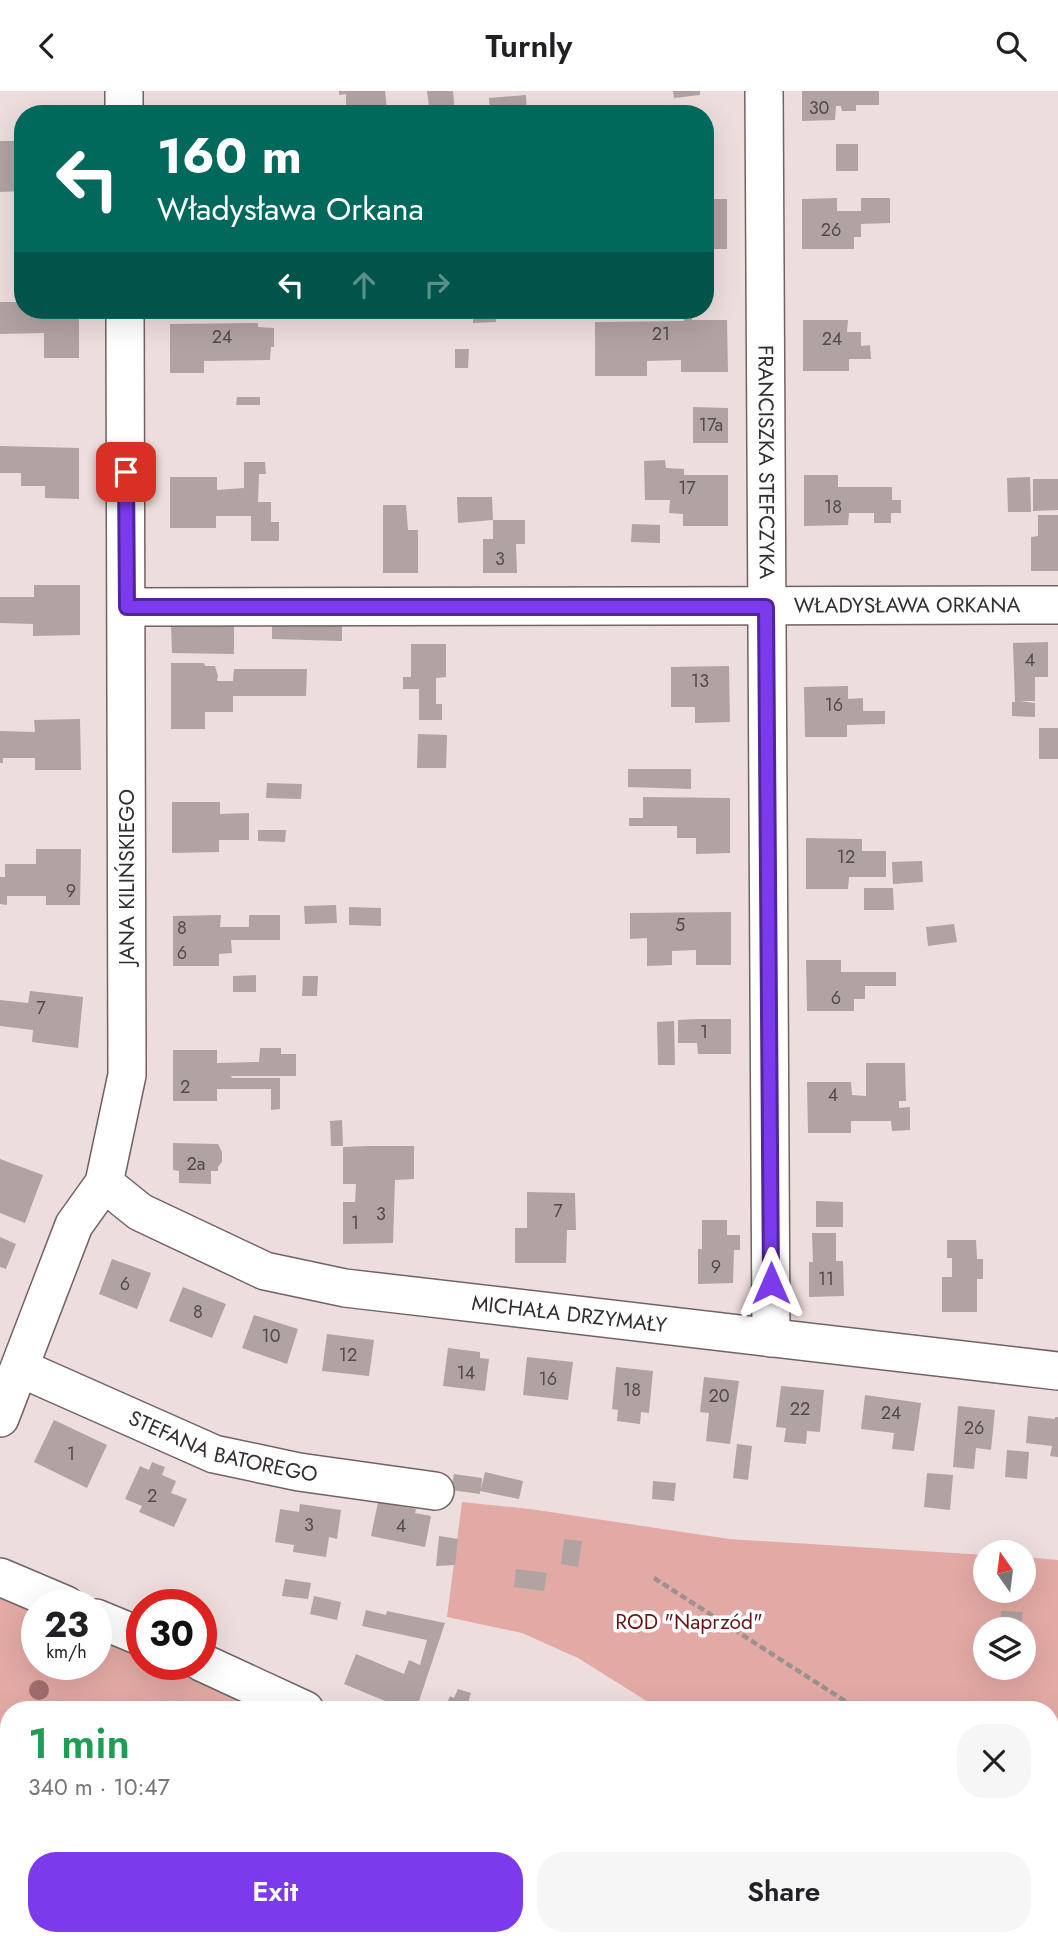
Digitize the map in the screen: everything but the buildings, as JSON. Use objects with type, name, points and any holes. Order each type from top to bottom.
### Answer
[{"type":"street","name":"FRANCISZKA STEFCZYKA","points":[[764,91],[771,1338]]},
{"type":"street","name":"JANA KILIŃSKIEGO","points":[[0,1418],[74,1225],[104,1184],[127,1075],[125,319]]},
{"type":"street","name":"WŁADYSŁAWA ORKANA","points":[[127,607],[1058,605]]},
{"type":"street","name":"MICHAŁA DRZYMAŁY","points":[[104,1184],[139,1212],[265,1271],[345,1288],[1058,1371]]},
{"type":"street","name":"STEFANA BATOREGO","points":[[20,1368],[214,1454],[299,1472],[435,1491]]},
{"type":"street","points":[[0,1577],[28,1589]]},
{"type":"street","points":[[217,1669],[286,1701]]},
{"type":"path","points":[[654,1578],[845,1701]]},
{"type":"green space","name":"ROD \"Naprzód\"","points":[[462,1502],[530,1509],[729,1539],[973,1554],[973,1603],[1036,1603],[1036,1558],[1058,1560],[1058,1701],[647,1701],[578,1658],[522,1633],[447,1617]]},
{"type":"green space","points":[[0,1587],[21,1597],[21,1680],[112,1680],[112,1639],[126,1645],[126,1680],[199,1680],[242,1701],[0,1701]]},
{"type":"route","points":[[126,472],[127,607],[766,607],[771,1283]]}]
